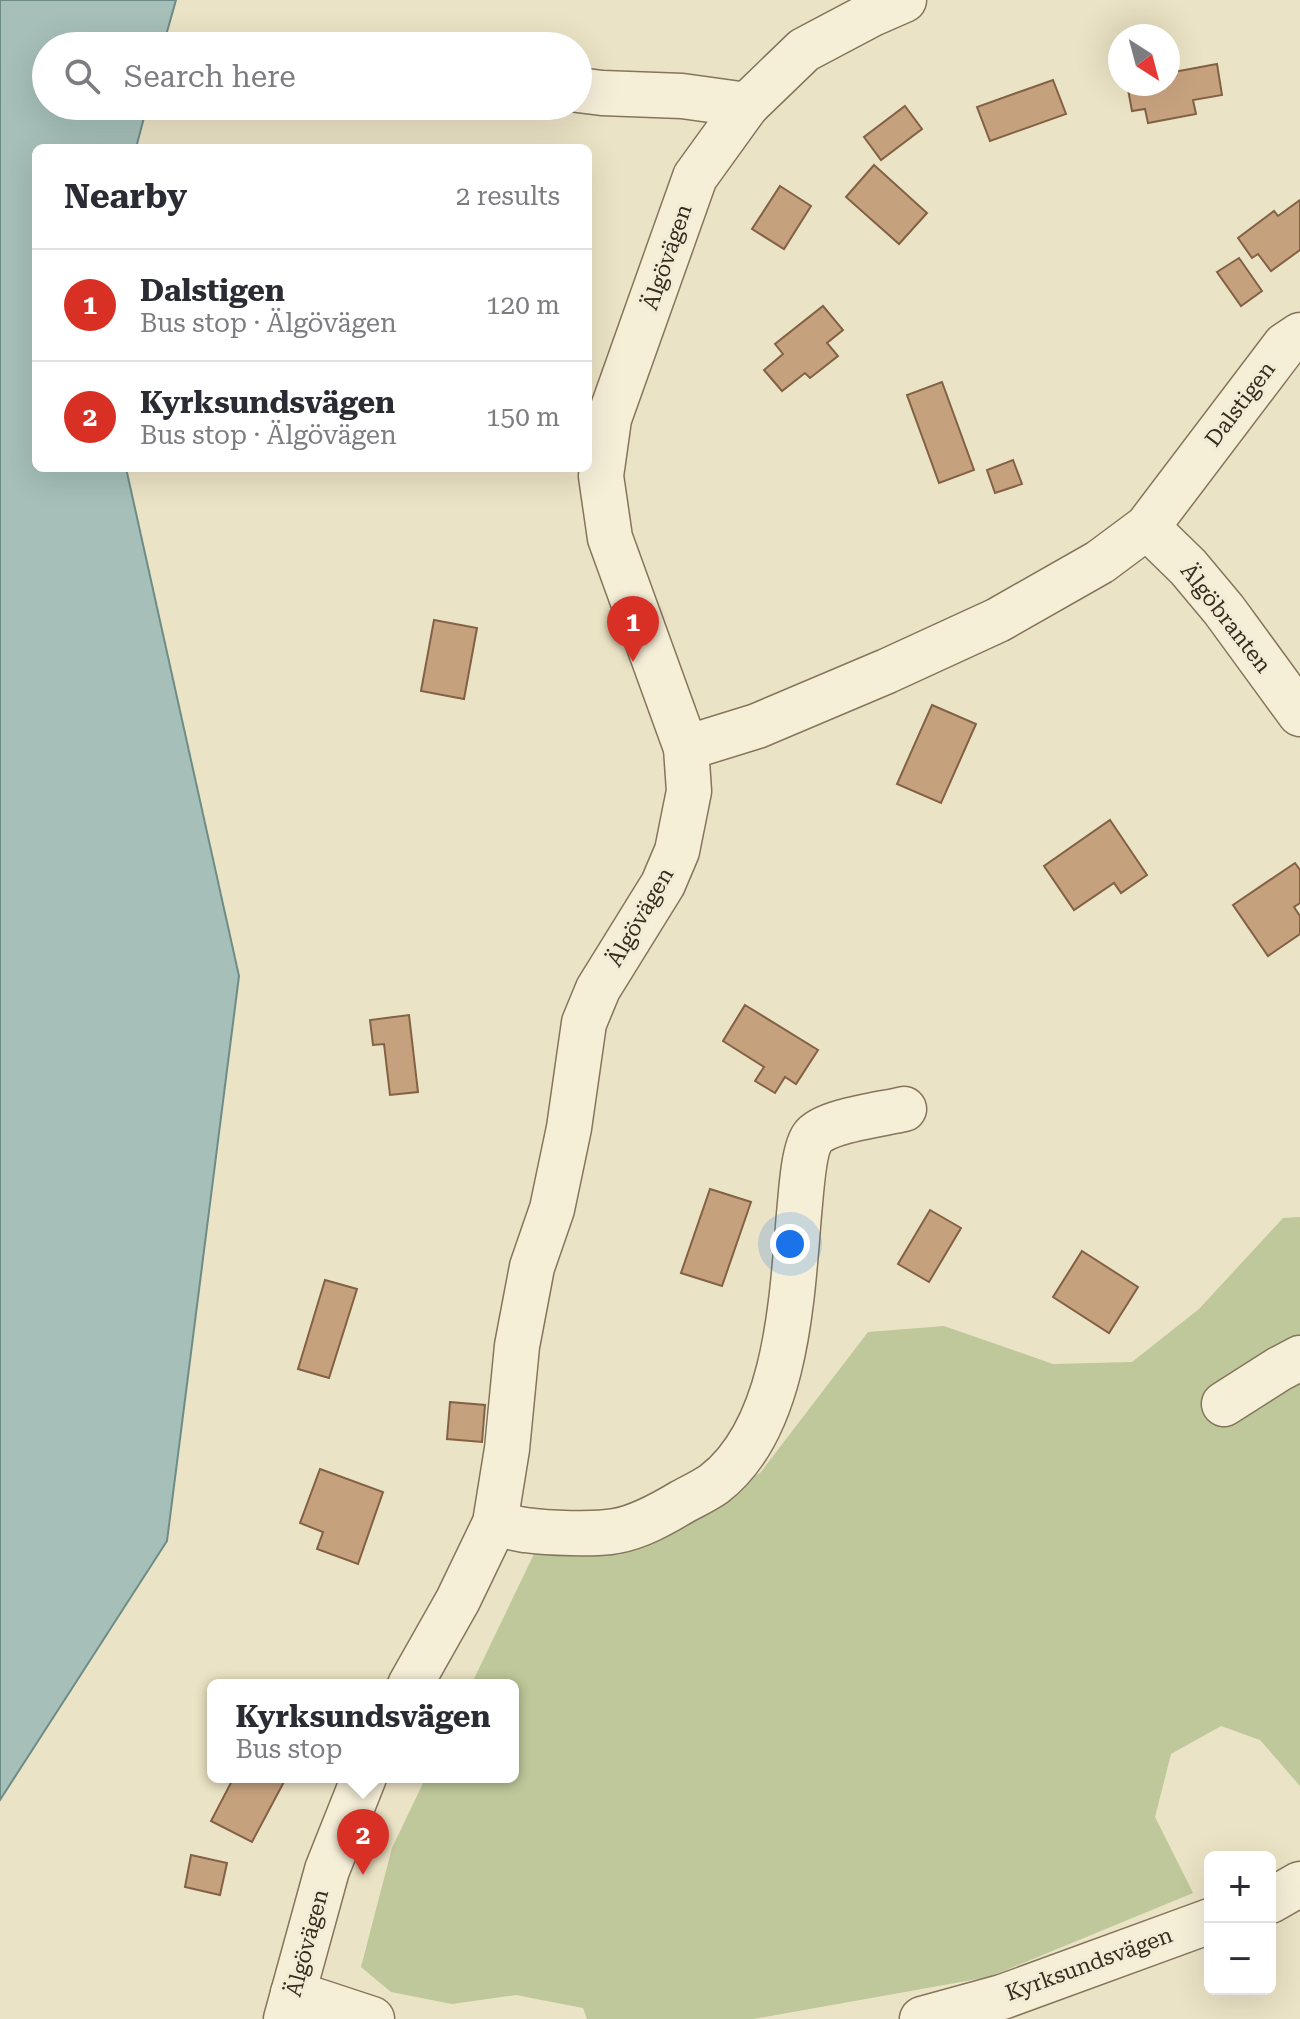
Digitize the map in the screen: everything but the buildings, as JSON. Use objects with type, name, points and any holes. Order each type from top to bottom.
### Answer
[{"type":"street","name":"Älgövägen","points":[[413,1679],[458,1600],[495,1523],[507,1449],[517,1346],[532,1267],[552,1209],[566,1142],[584,1023],[598,989],[663,884],[677,851],[689,791],[686,748],[610,538],[601,476],[609,419],[695,177],[747,105],[804,50],[904,0]]},
{"type":"street","points":[[592,92],[682,96],[747,105]]},
{"type":"street","name":"Dalstigen","points":[[686,748],[757,726],[887,671],[998,620],[1100,562],[1147,527],[1285,345],[1300,335]]},
{"type":"street","name":"Älgöbranten","points":[[1147,527],[1188,567],[1293,692]]},
{"type":"street","points":[[495,1523],[525,1530],[615,1531],[675,1507],[714,1484],[739,1459],[771,1398],[781,1367],[802,1185],[813,1136],[827,1126],[904,1109]]},
{"type":"street","points":[[1224,1404],[1300,1358]]},
{"type":"street","name":"Älgövägen","points":[[290,2006],[327,1870],[362,1783]]},
{"type":"street","points":[[1276,1900],[1300,1884]]},
{"type":"street","name":"Kyrksundsvägen","points":[[922,2019],[1002,1997],[1205,1923]]},
{"type":"street","points":[[290,2006],[372,2019]]},
{"type":"green space","points":[[1300,1217],[1300,1786],[1260,1740],[1221,1726],[1171,1754],[1155,1817],[1193,1893],[989,1977],[753,2019],[587,2019],[583,2008],[516,1995],[452,2004],[391,1992],[361,1967],[392,1848],[423,1783],[519,1783],[519,1679],[474,1679],[534,1554],[620,1555],[760,1473],[868,1332],[944,1326],[1053,1364],[1132,1362],[1199,1309],[1283,1218]]},
{"type":"water","points":[[0,0],[176,0],[167,32],[32,32],[32,120],[143,120],[137,144],[32,144],[32,472],[127,472],[239,976],[167,1541],[0,1800]]},
{"type":"place","name":"Dalstigen","points":[[633,662]]},
{"type":"place","name":"Kyrksundsvägen","points":[[363,1875]]}]
